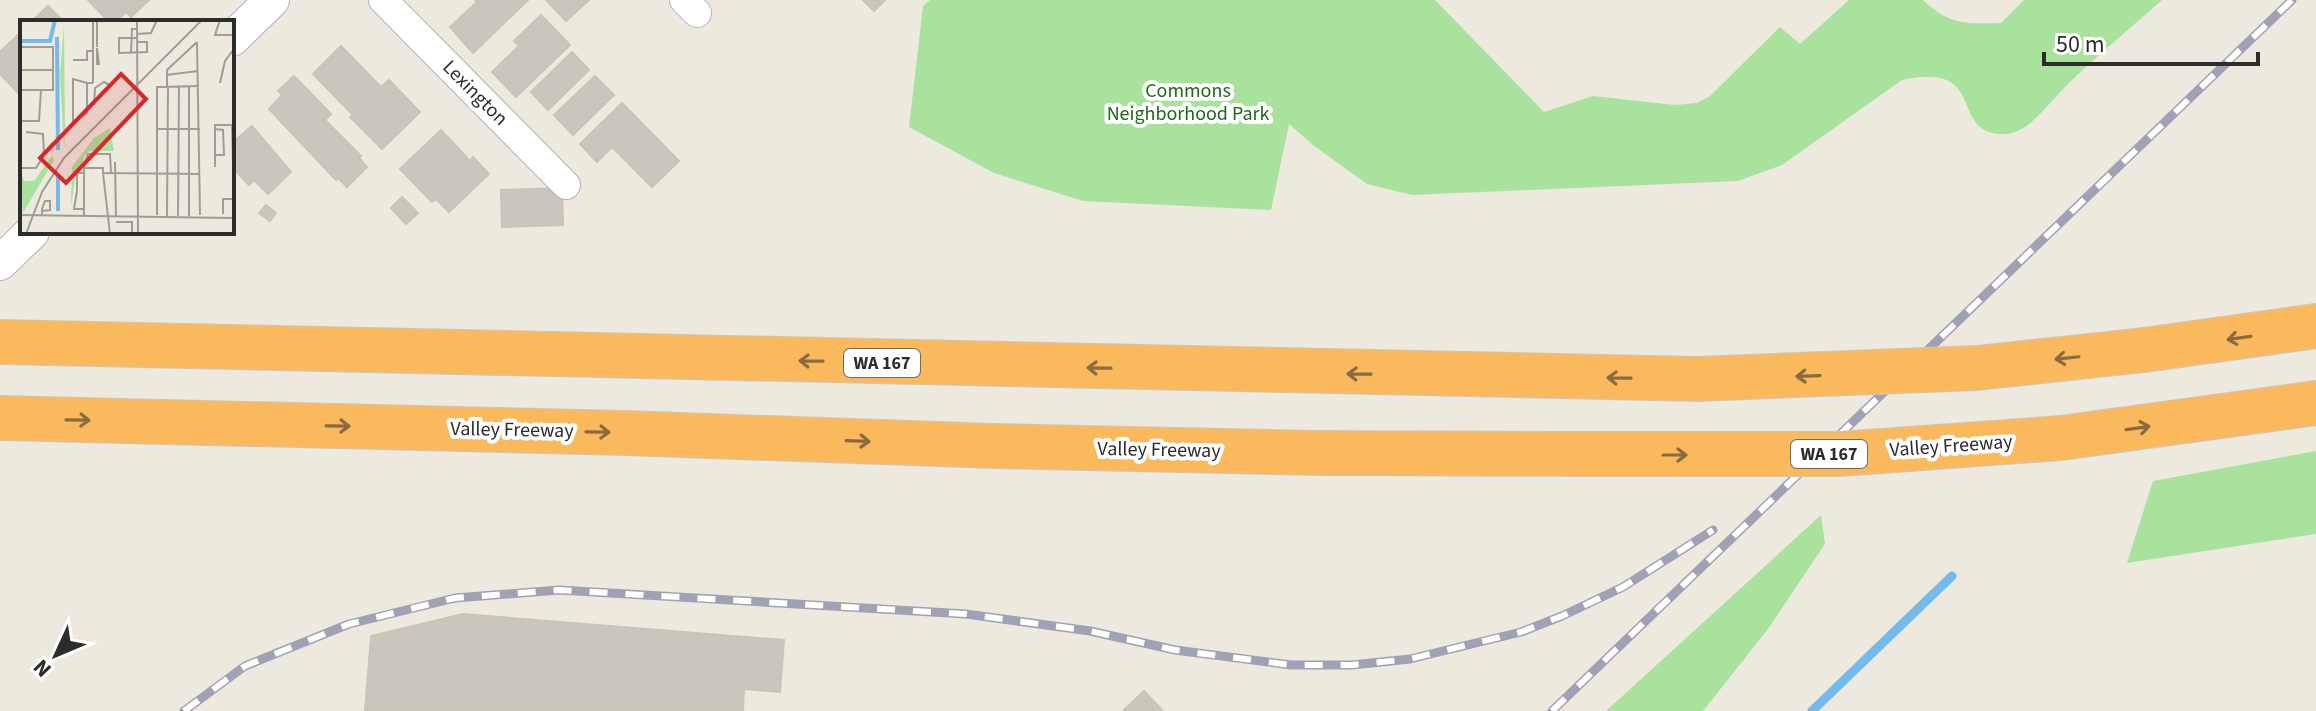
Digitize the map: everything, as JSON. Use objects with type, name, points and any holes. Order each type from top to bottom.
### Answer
[{"type":"highway","name":"WA 167","points":[[0,342],[1697,379],[1977,368],[2144,350],[2316,326]]},
{"type":"highway","name":"Valley Freeway","points":[[0,418],[1317,453],[1840,454],[2061,438],[2316,403]]},
{"type":"street","points":[[234,37],[272,0]]},
{"type":"street","name":"Lexington","points":[[383,0],[566,185]]},
{"type":"street","points":[[0,263],[30,234]]},
{"type":"green space","name":"Commons Neighborhood Park","points":[[930,0],[1435,0],[1544,112],[1593,96],[1675,105],[1697,103],[1710,96],[1780,27],[1800,44],[1849,0],[1923,0],[1950,19],[2001,23],[2024,0],[2162,0],[2066,86],[2034,120],[2011,133],[1988,131],[1977,124],[1958,89],[1947,80],[1930,77],[1902,80],[1782,165],[1738,181],[1412,195],[1367,184],[1289,124],[1271,210],[1083,201],[994,173],[909,127],[923,6]]},
{"type":"green space","points":[[2316,451],[2316,534],[2127,563],[2153,481]]},
{"type":"green space","points":[[1821,515],[1825,544],[1768,629],[1703,711],[1606,711]]},
{"type":"building","points":[[88,0],[149,0],[131,17],[126,12],[117,20],[107,20]]},
{"type":"building","points":[[475,0],[528,0],[473,53],[450,27],[477,2]]},
{"type":"building","points":[[546,0],[589,0],[566,21]]},
{"type":"building","points":[[863,0],[885,0],[874,11]]},
{"type":"building","points":[[48,6],[62,20],[33,20]]},
{"type":"building","points":[[541,15],[570,45],[516,97],[492,72],[519,46],[514,41]]},
{"type":"building","points":[[20,33],[20,95],[0,74],[0,52]]},
{"type":"building","points":[[341,46],[381,87],[389,80],[420,112],[382,149],[313,74]]},
{"type":"building","points":[[572,52],[589,70],[548,110],[531,92]]},
{"type":"building","points":[[294,76],[331,114],[325,120],[361,156],[359,158],[367,167],[347,187],[338,178],[336,180],[269,109],[282,95],[278,91]]},
{"type":"building","points":[[595,76],[614,95],[573,135],[554,115]]},
{"type":"building","points":[[622,103],[679,161],[652,187],[612,147],[597,162],[580,144]]},
{"type":"building","points":[[252,126],[291,172],[268,194],[254,180],[249,185],[234,169],[234,141]]},
{"type":"building","points":[[441,130],[470,161],[473,157],[489,174],[449,212],[436,199],[432,202],[400,169]]},
{"type":"building","points":[[562,188],[563,225],[502,227],[501,190]]},
{"type":"building","points":[[402,197],[418,213],[406,224],[391,208]]},
{"type":"building","points":[[266,205],[276,213],[270,221],[259,213]]},
{"type":"building","points":[[463,614],[784,640],[780,692],[744,689],[743,711],[365,711],[371,636]]},
{"type":"building","points":[[1144,691],[1163,711],[1123,711]]},
{"type":"waterway","points":[[1812,711],[1952,576]]},
{"type":"railway","points":[[1552,711],[2292,0]]},
{"type":"railway","points":[[184,711],[245,666],[349,624],[455,598],[559,590],[966,614],[1090,631],[1175,650],[1291,665],[1352,665],[1410,659],[1521,632],[1562,616],[1623,587],[1713,530]]}]
